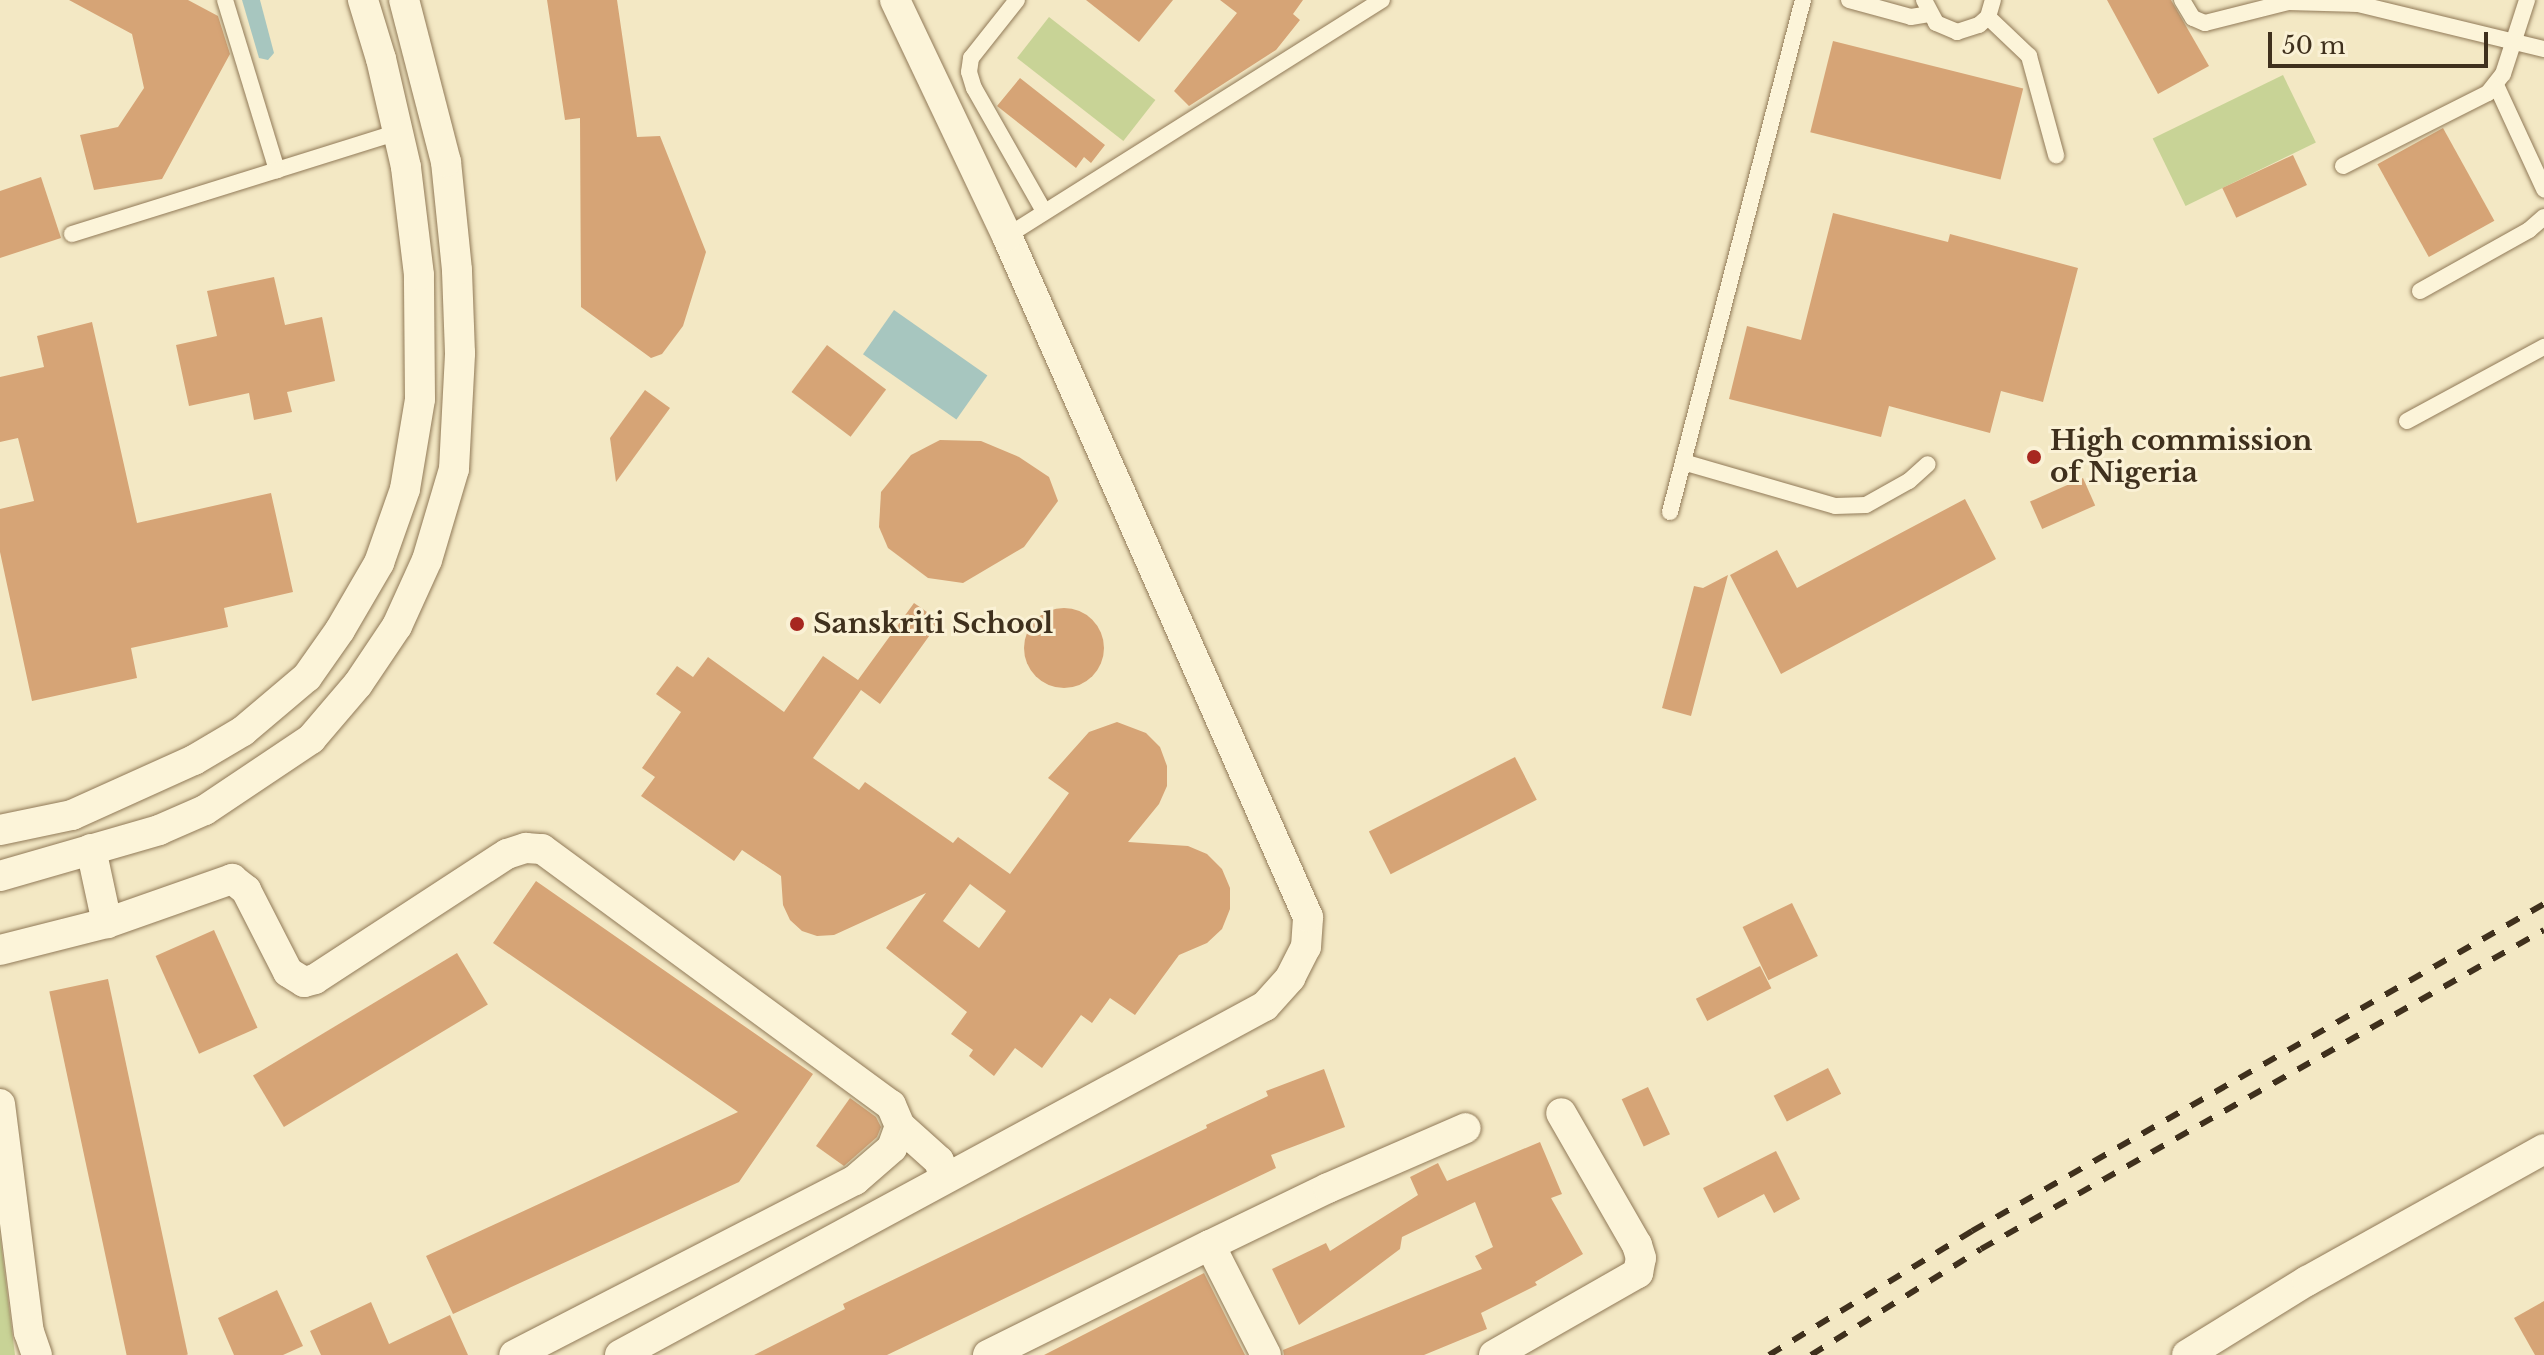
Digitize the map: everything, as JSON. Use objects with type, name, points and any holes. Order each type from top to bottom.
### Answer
[{"type":"street","points":[[0,830],[72,815],[194,760],[243,731],[307,677],[340,630],[379,563],[405,489],[420,399],[419,275],[406,167],[363,0]]},
{"type":"street","points":[[0,876],[159,830],[205,810],[311,739],[358,684],[397,626],[427,560],[454,469],[460,353],[457,270],[446,162],[404,0]]},
{"type":"street","points":[[620,1355],[1265,1006],[1290,978],[1306,947],[1308,917],[1007,236],[895,0]]},
{"type":"street","points":[[406,167],[446,162]]},
{"type":"street","points":[[387,542],[427,560]]},
{"type":"street","points":[[0,950],[107,923],[232,879],[246,890],[288,972],[304,982],[315,979],[507,854],[526,848],[542,849],[891,1105],[900,1126],[939,1161],[945,1178]]},
{"type":"street","points":[[91,849],[107,923]]},
{"type":"street","points":[[0,1104],[29,1332],[37,1355]]},
{"type":"street","points":[[1494,1355],[1638,1273],[1641,1258],[1637,1245],[1561,1113]]},
{"type":"street","points":[[514,1355],[855,1180],[892,1148],[900,1126]]},
{"type":"street","points":[[988,1355],[1328,1188],[1466,1128]]},
{"type":"street","points":[[2187,1355],[2307,1281],[2544,1149]]},
{"type":"street","points":[[1210,1245],[1266,1355]]},
{"type":"lane","points":[[225,0],[277,170]]},
{"type":"lane","points":[[1017,0],[971,58],[969,72],[974,88],[1044,211]]},
{"type":"lane","points":[[1007,236],[1382,0]]},
{"type":"lane","points":[[1670,512],[1803,0]]},
{"type":"lane","points":[[1849,0],[1911,17],[1926,7],[1945,29],[1957,32],[1979,25],[1988,17],[1993,0]]},
{"type":"lane","points":[[2182,0],[2193,18],[2205,23],[2249,6],[2288,2],[2358,4],[2544,49]]},
{"type":"lane","points":[[2343,166],[2480,98],[2496,85],[2527,0]]},
{"type":"lane","points":[[1988,17],[2029,56],[2056,155]]},
{"type":"lane","points":[[2496,85],[2544,189]]},
{"type":"lane","points":[[72,234],[398,132]]},
{"type":"lane","points":[[2420,291],[2529,230],[2544,218]]},
{"type":"lane","points":[[2407,421],[2544,347]]},
{"type":"lane","points":[[1683,462],[1835,506],[1866,505],[1909,481],[1928,464]]},
{"type":"green space","points":[[1049,17],[1155,100],[1123,141],[1017,58]]},
{"type":"green space","points":[[2283,75],[2316,142],[2186,206],[2153,139]]},
{"type":"green space","points":[[0,1235],[15,1355],[0,1355]]},
{"type":"water","points":[[242,0],[260,0],[274,53],[268,60],[259,58]]},
{"type":"water","points":[[894,310],[987,375],[956,420],[863,354]]},
{"type":"building","points":[[69,0],[188,0],[218,16],[230,54],[162,179],[94,190],[80,135],[118,127],[144,88],[132,34]]},
{"type":"building","points":[[547,0],[617,0],[637,137],[660,136],[706,252],[683,326],[662,354],[651,358],[581,307],[580,118],[565,120]]},
{"type":"building","points":[[1086,0],[1173,0],[1139,42]]},
{"type":"building","points":[[1220,0],[1303,0],[1293,14],[1300,20],[1276,50],[1189,106],[1174,91],[1237,13]]},
{"type":"building","points":[[2107,0],[2171,0],[2209,66],[2158,94]]},
{"type":"building","points":[[1833,41],[2023,88],[2000,180],[1810,132]]},
{"type":"building","points":[[1020,78],[1105,145],[1091,163],[1084,157],[1076,168],[997,106]]},
{"type":"building","points":[[2443,128],[2494,221],[2429,257],[2377,164]]},
{"type":"building","points":[[2293,155],[2307,185],[2236,218],[2222,188]]},
{"type":"building","points":[[41,177],[61,238],[0,258],[0,191]]},
{"type":"building","points":[[1833,213],[1948,242],[1950,234],[2078,268],[2043,402],[2001,391],[1990,433],[1889,406],[1881,437],[1729,399],[1747,326],[1801,340]]},
{"type":"building","points":[[274,277],[285,325],[322,317],[335,381],[287,392],[292,412],[254,420],[249,393],[189,406],[176,345],[217,336],[207,291]]},
{"type":"building","points":[[92,322],[137,523],[271,493],[293,592],[224,608],[228,627],[131,648],[137,678],[32,701],[0,552],[0,509],[34,501],[18,438],[0,442],[0,377],[44,367],[37,336]]},
{"type":"building","points":[[827,345],[886,390],[851,437],[791,392]]},
{"type":"building","points":[[645,390],[670,408],[616,482],[610,438]]},
{"type":"building","points":[[940,440],[981,441],[1019,457],[1049,477],[1058,501],[1024,547],[963,583],[928,578],[888,548],[879,527],[881,492],[911,455]]},
{"type":"building","points":[[2083,478],[2095,505],[2042,529],[2030,502]]},
{"type":"building","points":[[1965,499],[1996,559],[1781,674],[1730,575],[1777,550],[1797,588]]},
{"type":"building","points":[[1728,575],[1691,716],[1662,708],[1694,586],[1703,588]]},
{"type":"building","points":[[914,603],[940,621],[880,704],[861,690],[813,758],[859,790],[865,782],[953,843],[958,837],[1010,874],[1069,793],[1048,778],[1089,732],[1117,722],[1146,733],[1160,747],[1167,766],[1167,786],[1159,804],[1128,842],[1188,846],[1207,854],[1222,869],[1230,888],[1230,909],[1222,929],[1207,943],[1179,955],[1135,1015],[1110,998],[1092,1023],[1081,1015],[1042,1068],[1015,1048],[994,1076],[969,1056],[973,1050],[951,1034],[967,1012],[886,948],[926,893],[834,935],[817,936],[802,931],[790,920],[783,905],[781,876],[742,850],[734,861],[641,796],[655,777],[642,768],[681,712],[656,694],[677,666],[693,677],[708,657],[784,712],[823,656],[858,680]],"holes":[[[970,884],[1006,911],[979,948],[943,921]]]},
{"type":"building","points":[[1064,608],[1079,611],[1092,620],[1101,633],[1104,648],[1101,663],[1092,676],[1079,685],[1064,688],[1049,685],[1036,676],[1027,663],[1024,648],[1027,633],[1036,620],[1049,611]]},
{"type":"building","points":[[1515,757],[1537,800],[1391,874],[1369,831]]},
{"type":"building","points":[[536,881],[813,1074],[739,1182],[453,1314],[426,1256],[738,1112],[493,943]]},
{"type":"building","points":[[1792,903],[1818,956],[1768,980],[1743,927]]},
{"type":"building","points":[[214,930],[258,1028],[199,1054],[156,956]]},
{"type":"building","points":[[457,953],[488,1004],[284,1127],[253,1076]]},
{"type":"building","points":[[1760,966],[1771,988],[1707,1021],[1696,999]]},
{"type":"building","points":[[108,979],[188,1355],[127,1355],[49,991]]},
{"type":"building","points":[[1828,1068],[1841,1094],[1787,1122],[1774,1096]]},
{"type":"building","points":[[1324,1069],[1345,1127],[1271,1155],[1276,1168],[887,1355],[754,1355],[845,1309],[843,1304],[1207,1128],[1206,1125],[1268,1096],[1266,1091]]},
{"type":"building","points":[[1648,1087],[1670,1134],[1644,1146],[1622,1099]]},
{"type":"building","points":[[850,1098],[876,1117],[881,1127],[877,1137],[844,1166],[816,1146]]},
{"type":"building","points":[[1540,1142],[1562,1194],[1551,1198],[1583,1254],[1535,1282],[1537,1285],[1481,1313],[1487,1329],[1424,1355],[1284,1355],[1283,1350],[1482,1269],[1475,1256],[1493,1247],[1475,1202],[1402,1237],[1400,1249],[1299,1325],[1272,1269],[1326,1243],[1330,1251],[1418,1195],[1410,1177],[1438,1163],[1447,1181]]},
{"type":"building","points":[[1776,1151],[1800,1199],[1774,1213],[1764,1194],[1718,1218],[1703,1188]]},
{"type":"building","points":[[1204,1273],[1245,1355],[1044,1355]]},
{"type":"building","points":[[277,1290],[303,1346],[283,1355],[234,1355],[218,1318]]},
{"type":"building","points":[[2544,1301],[2544,1355],[2535,1355],[2514,1318]]},
{"type":"building","points":[[371,1302],[389,1344],[450,1315],[468,1355],[321,1355],[310,1331]]},
{"type":"railway","points":[[1769,1355],[1972,1231],[2544,904]]},
{"type":"railway","points":[[1811,1355],[1981,1249],[2544,930]]},
{"type":"place","name":"High commission of Nigeria","points":[[2034,457]]},
{"type":"place","name":"Sanskriti School","points":[[797,624]]}]
